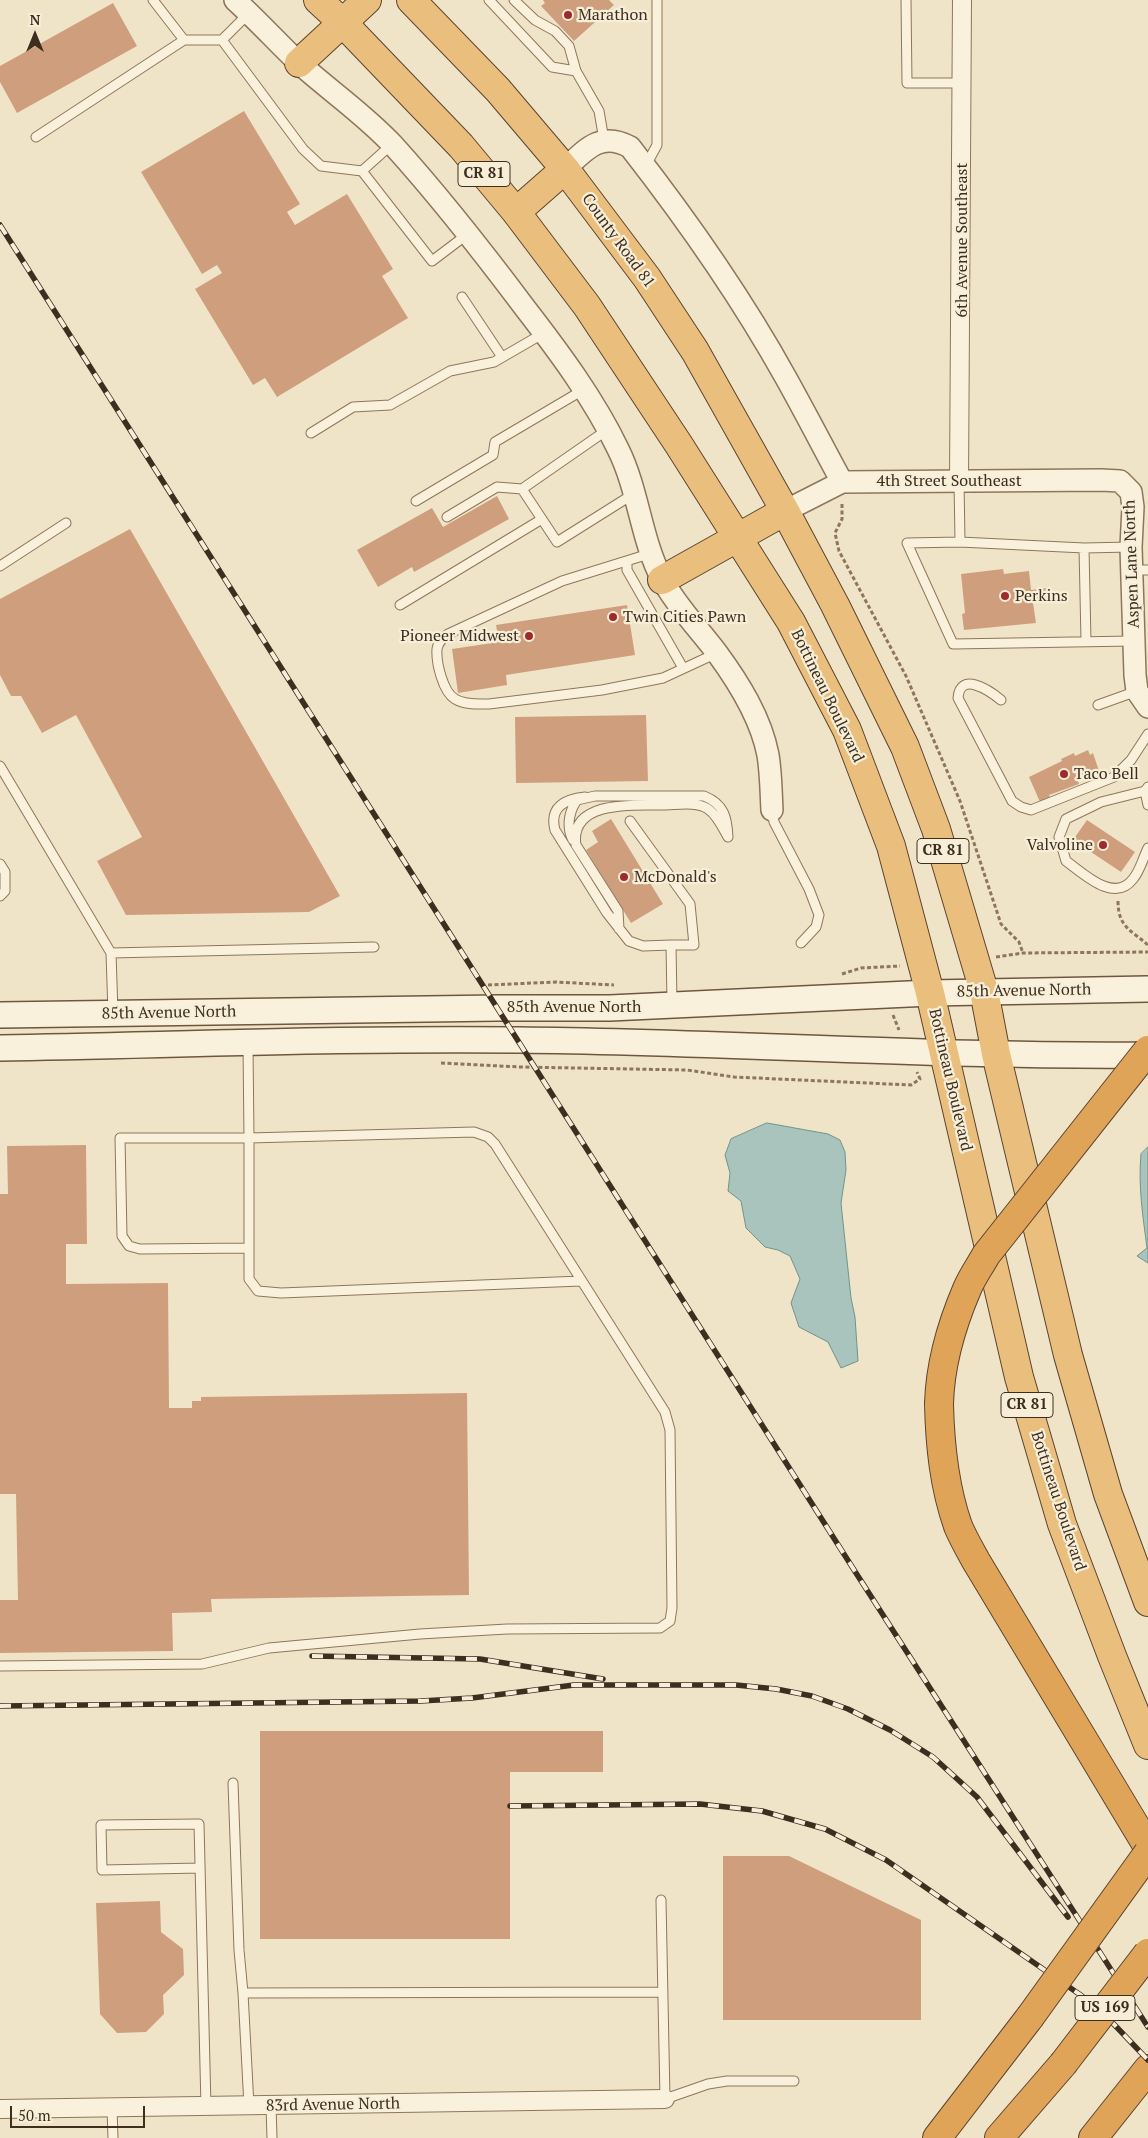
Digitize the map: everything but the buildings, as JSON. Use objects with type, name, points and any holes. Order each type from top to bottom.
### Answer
[{"type":"highway","name":"CR 81","points":[[318,0],[343,23],[461,146],[516,212]]},
{"type":"highway","points":[[299,63],[368,0]]},
{"type":"highway","name":"County Road 81","points":[[411,0],[498,90],[565,169],[647,278],[695,351],[785,511]]},
{"type":"highway","points":[[516,212],[565,169]]},
{"type":"highway","name":"Bottineau Boulevard","points":[[516,212],[587,306],[680,446],[791,622],[846,730],[891,846],[930,993],[1019,1377],[1060,1515],[1112,1656],[1148,1745]]},
{"type":"highway","name":"CR 81","points":[[785,511],[836,605],[905,747],[936,829],[984,991],[996,1054],[1068,1356],[1108,1494],[1148,1602]]},
{"type":"highway","points":[[662,580],[785,511]]},
{"type":"highway","points":[[1148,1050],[1005,1230],[982,1263],[968,1287],[954,1328],[944,1363],[939,1404],[940,1439],[946,1487],[959,1528],[976,1561],[1148,1847]]},
{"type":"highway","points":[[937,2138],[1030,2017],[1148,1853]]},
{"type":"highway","name":"US 169","points":[[999,2138],[1063,2064],[1148,1953]]},
{"type":"highway","points":[[1097,2133],[1148,2069]]},
{"type":"main road","name":"85th Avenue North","points":[[0,1015],[672,1006],[984,991],[1148,989]]},
{"type":"main road","points":[[247,1012],[248,1043]]},
{"type":"main road","points":[[113,1013],[114,1046]]},
{"type":"main road","name":"85th Avenue North","points":[[0,1048],[518,1040],[652,1042],[943,1053],[1074,1056],[1148,1055]]},
{"type":"street","name":"6th Avenue Southeast","points":[[960,481],[962,0]]},
{"type":"street","points":[[242,6],[299,63],[392,144],[469,233],[544,333],[583,390],[618,449],[635,493],[652,553],[662,580],[680,609],[717,653],[739,684],[758,720],[768,755],[772,810]]},
{"type":"street","points":[[565,169],[586,149],[604,140],[618,141],[630,147],[696,236],[742,305],[786,377],[842,482]]},
{"type":"street","name":"4th Street Southeast","points":[[785,511],[842,482],[1120,481]]},
{"type":"street","name":"Aspen Lane North","points":[[1120,481],[1131,492],[1133,507],[1131,547],[1141,570],[1134,641],[1142,699]]},
{"type":"street","name":"83rd Avenue North","points":[[0,2109],[665,2099]]},
{"type":"lane","points":[[489,0],[552,67],[576,70]]},
{"type":"lane","points":[[514,0],[535,20],[555,31],[569,46],[576,70],[599,111],[604,140]]},
{"type":"lane","points":[[645,166],[657,145],[657,0]]},
{"type":"lane","points":[[906,0],[907,83],[963,83]]},
{"type":"lane","points":[[159,2],[184,40]]},
{"type":"lane","points":[[222,40],[242,6]]},
{"type":"lane","points":[[36,137],[184,40],[222,40]]},
{"type":"lane","points":[[222,40],[303,149],[322,166],[362,171],[432,261],[469,233]]},
{"type":"lane","points":[[362,171],[392,144]]},
{"type":"lane","points":[[462,296],[502,357]]},
{"type":"lane","points":[[311,434],[354,407],[390,405],[450,371],[494,362],[544,333]]},
{"type":"lane","points":[[416,502],[493,454],[495,442],[583,390]]},
{"type":"lane","points":[[447,517],[497,487],[522,489],[608,430]]},
{"type":"lane","points":[[960,481],[960,542]]},
{"type":"lane","points":[[522,489],[557,542],[635,493]]},
{"type":"lane","points":[[400,605],[542,519]]},
{"type":"lane","points":[[0,566],[66,523]]},
{"type":"lane","points":[[1131,547],[1084,548],[960,542],[907,543],[953,644],[1134,641]]},
{"type":"lane","points":[[1084,548],[1086,641]]},
{"type":"lane","points":[[652,553],[562,582],[481,617],[442,639],[437,649],[442,680],[450,695],[457,701],[474,704],[515,702],[602,690],[663,678],[717,653]]},
{"type":"lane","points":[[627,561],[628,570],[683,668]]},
{"type":"lane","points":[[1001,700],[990,690],[972,684],[964,685],[959,690],[958,698],[1012,801],[1021,807],[1031,810],[1114,777],[1131,760],[1148,734]]},
{"type":"lane","points":[[1098,706],[1142,699]]},
{"type":"lane","points":[[0,766],[111,953],[113,1013]]},
{"type":"lane","points":[[1148,805],[1147,789],[1101,802],[1066,819],[1059,837],[1066,861],[1103,887],[1117,889],[1131,881],[1148,848]]},
{"type":"lane","points":[[576,845],[574,836],[583,819],[603,808],[622,806],[704,806],[710,809],[728,837],[727,818],[714,800],[704,796],[572,798],[561,805],[554,813],[553,821],[560,838],[619,929],[629,941],[643,946],[694,945],[690,904],[630,821]]},
{"type":"lane","points":[[585,797],[577,800],[571,808],[571,836],[618,911],[619,929]]},
{"type":"lane","points":[[772,810],[774,822],[809,889],[819,915],[816,927],[801,943]]},
{"type":"lane","points":[[0,864],[5,872],[5,891],[0,896]]},
{"type":"lane","points":[[671,945],[672,1006]]},
{"type":"lane","points":[[111,953],[374,947]]},
{"type":"lane","points":[[248,1043],[249,1279],[258,1291],[281,1292],[581,1281]]},
{"type":"lane","points":[[0,1666],[202,1664],[269,1648],[420,1634],[507,1629],[660,1628],[670,1620],[672,1608],[670,1430],[664,1412],[488,1137],[474,1132],[249,1138],[120,1138],[122,1236],[129,1246],[140,1249],[249,1248]]},
{"type":"lane","points":[[233,1783],[239,1950],[249,2106]]},
{"type":"lane","points":[[200,1868],[102,1870],[101,1826],[199,1824],[206,2107]]},
{"type":"lane","points":[[661,1900],[665,2099],[708,2084],[727,2081],[794,2081]]},
{"type":"lane","points":[[243,1993],[663,1992]]},
{"type":"lane","points":[[271,2106],[272,2138]]},
{"type":"lane","points":[[112,2108],[113,2138]]},
{"type":"path","points":[[842,482],[842,519],[835,533],[839,551],[906,676],[960,802],[1001,924],[1019,942],[1023,953]]},
{"type":"path","points":[[1117,889],[1118,913],[1124,926],[1148,945]]},
{"type":"path","points":[[998,956],[1023,953],[1148,952]]},
{"type":"path","points":[[433,1063],[520,1067],[569,1066],[687,1070],[734,1077],[911,1085],[920,1079],[884,995]]},
{"type":"water","points":[[767,1123],[828,1134],[840,1140],[845,1152],[846,1170],[841,1203],[851,1298],[855,1317],[858,1361],[841,1368],[828,1342],[799,1327],[791,1303],[800,1279],[790,1256],[778,1250],[765,1247],[746,1228],[741,1201],[728,1191],[730,1173],[725,1155],[731,1139]]},
{"type":"water","points":[[1148,1147],[1148,1263],[1137,1256],[1147,1248],[1140,1178],[1141,1154]]},
{"type":"railway","points":[[0,225],[856,1573],[1148,2027]]},
{"type":"railway","points":[[312,1656],[480,1659],[603,1679]]},
{"type":"railway","points":[[0,1706],[421,1701],[472,1698],[574,1685],[736,1685],[776,1689],[812,1696],[848,1709],[890,1730],[933,1757],[977,1797],[1068,1917]]},
{"type":"railway","points":[[510,1806],[700,1804],[762,1811],[825,1829],[886,1860],[1082,1996],[1107,2017],[1148,2060]]},
{"type":"place","name":"Marathon","points":[[568,15]]},
{"type":"place","name":"Perkins","points":[[1005,596]]},
{"type":"place","name":"Twin Cities Pawn","points":[[613,617]]},
{"type":"place","name":"Pioneer Midwest","points":[[529,636]]},
{"type":"place","name":"Taco Bell","points":[[1064,774]]},
{"type":"place","name":"Valvoline","points":[[1103,845]]},
{"type":"place","name":"McDonald's","points":[[624,877]]}]
